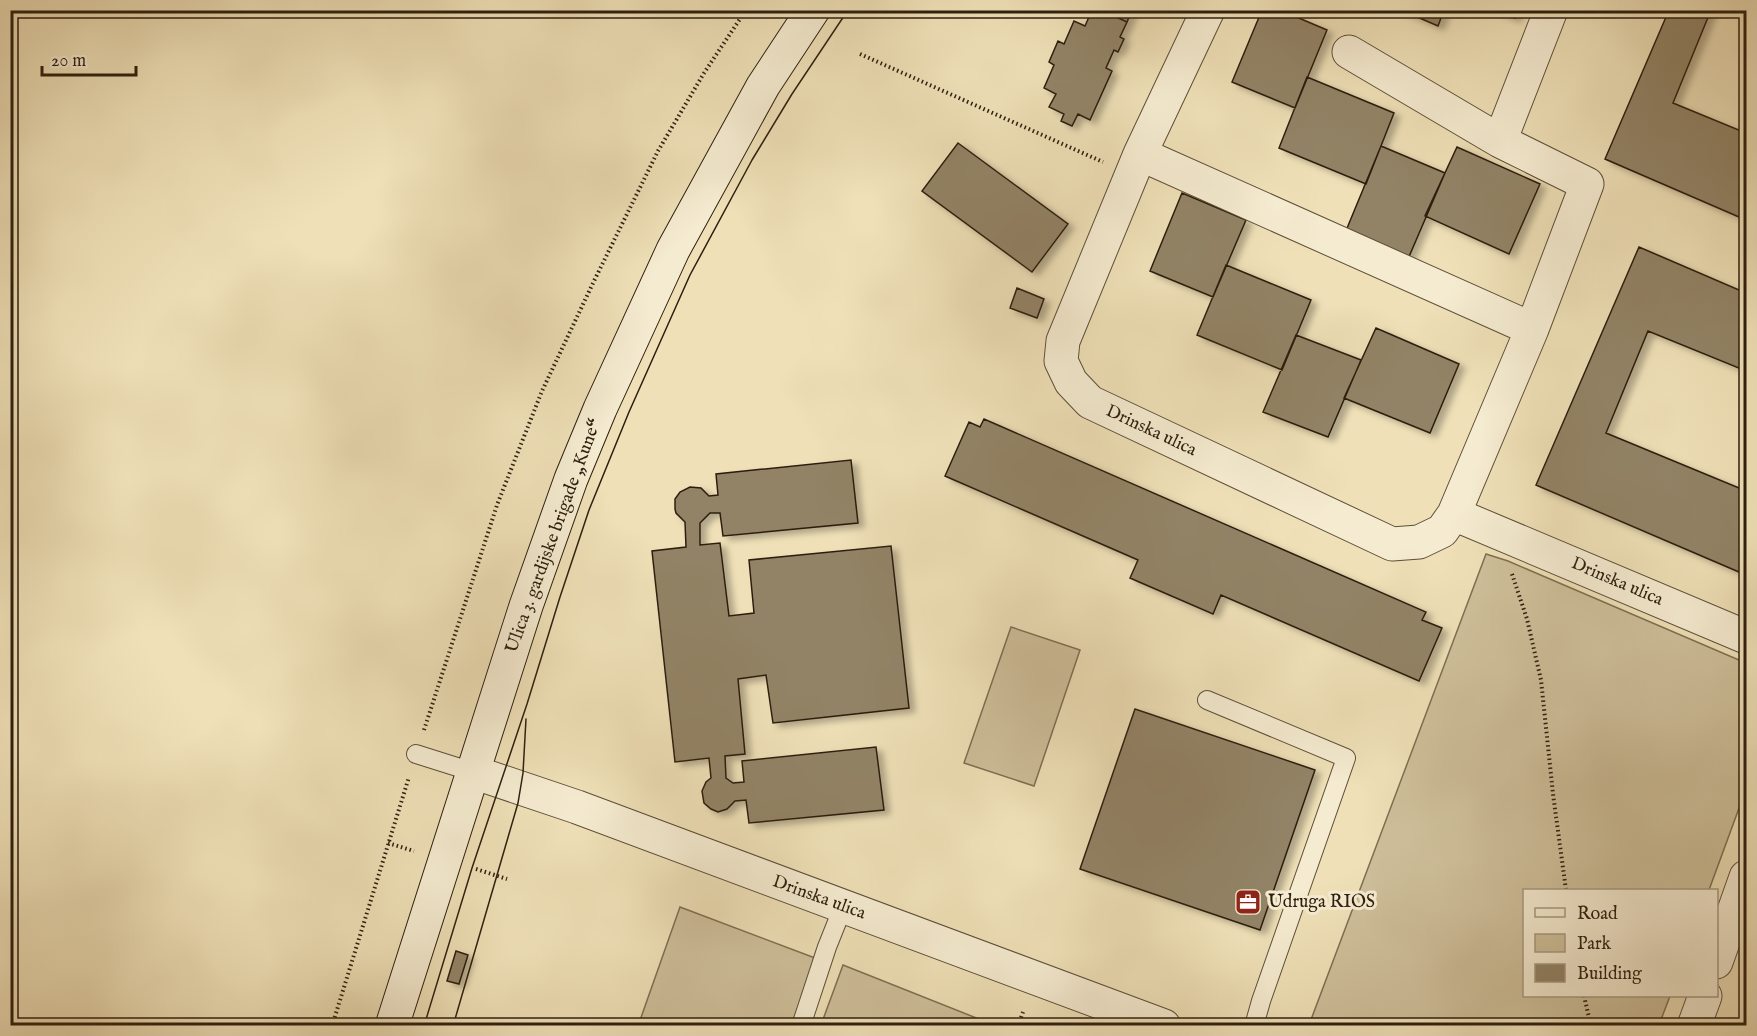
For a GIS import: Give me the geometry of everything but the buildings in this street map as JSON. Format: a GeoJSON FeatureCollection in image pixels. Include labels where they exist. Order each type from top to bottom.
{"type":"FeatureCollection","features":[{"type":"Feature","properties":{"kind":"street","name":"Ulica 3. gardijske brigade „Kune“"},"geometry":{"type":"LineString","coordinates":[[392,1026],[547,544],[600,409],[673,250],[764,86],[813,10]]}},
{"type":"Feature","properties":{"kind":"street","name":"Drinska ulica"},"geometry":{"type":"LineString","coordinates":[[1208,10],[1136,164],[1063,341],[1061,361],[1071,382],[1090,402],[1392,544],[1419,542],[1442,531],[1454,514],[1532,329],[1587,184],[1500,141],[1349,52]]}},
{"type":"Feature","properties":{"kind":"street"},"geometry":{"type":"LineString","coordinates":[[1500,141],[1551,10]]}},
{"type":"Feature","properties":{"kind":"street"},"geometry":{"type":"LineString","coordinates":[[1136,164],[1532,329]]}},
{"type":"Feature","properties":{"kind":"street","name":"Drinska ulica"},"geometry":{"type":"LineString","coordinates":[[1454,514],[1746,637]]}},
{"type":"Feature","properties":{"kind":"street","name":"Drinska ulica"},"geometry":{"type":"LineString","coordinates":[[472,772],[588,811],[1164,1026]]}},
{"type":"Feature","properties":{"kind":"street"},"geometry":{"type":"LineString","coordinates":[[1718,956],[1746,877]]}},
{"type":"Feature","properties":{"kind":"street"},"geometry":{"type":"LineString","coordinates":[[1694,1026],[1705,997]]}},
{"type":"Feature","properties":{"kind":"lane"},"geometry":{"type":"LineString","coordinates":[[1207,700],[1346,758],[1254,1026]]}},
{"type":"Feature","properties":{"kind":"lane"},"geometry":{"type":"LineString","coordinates":[[416,754],[472,772]]}},
{"type":"Feature","properties":{"kind":"lane"},"geometry":{"type":"LineString","coordinates":[[801,1026],[843,907]]}},
{"type":"Feature","properties":{"kind":"path"},"geometry":{"type":"LineString","coordinates":[[332,1026],[416,754],[497,505],[542,391],[658,152],[704,73],[746,10]]}},
{"type":"Feature","properties":{"kind":"path"},"geometry":{"type":"LineString","coordinates":[[860,54],[1136,164]]}},
{"type":"Feature","properties":{"kind":"path"},"geometry":{"type":"LineString","coordinates":[[1496,531],[1527,619],[1541,680],[1566,889]]}},
{"type":"Feature","properties":{"kind":"path"},"geometry":{"type":"LineString","coordinates":[[1584,997],[1591,1026]]}},
{"type":"Feature","properties":{"kind":"path"},"geometry":{"type":"LineString","coordinates":[[1018,1026],[1023,1012]]}},
{"type":"Feature","properties":{"kind":"green space"},"geometry":{"type":"Polygon","coordinates":[[[1486,554],[1508,561],[1746,663],[1746,789],[1709,889],[1523,889],[1523,997],[1670,997],[1659,1025],[1309,1025],[1486,554]]]}},
{"type":"Feature","properties":{"kind":"green space"},"geometry":{"type":"Polygon","coordinates":[[[1011,627],[1080,650],[1034,786],[964,763],[1011,627]]]}},
{"type":"Feature","properties":{"kind":"green space"},"geometry":{"type":"Polygon","coordinates":[[[680,907],[823,961],[798,1025],[638,1026],[680,907]]]}},
{"type":"Feature","properties":{"kind":"green space"},"geometry":{"type":"Polygon","coordinates":[[[843,965],[994,1025],[821,1025],[843,965]]]}},
{"type":"Feature","properties":{"kind":"tram line"},"geometry":{"type":"LineString","coordinates":[[424,1026],[472,868],[589,510],[629,412],[690,275],[752,160],[792,94],[848,10]]}},
{"type":"Feature","properties":{"kind":"tram line"},"geometry":{"type":"LineString","coordinates":[[453,1026],[518,803],[523,773],[526,719]]}},
{"type":"Feature","properties":{"kind":"place","name":"Udruga RIOS"},"geometry":{"type":"Point","coordinates":[1248,902]}}]}
